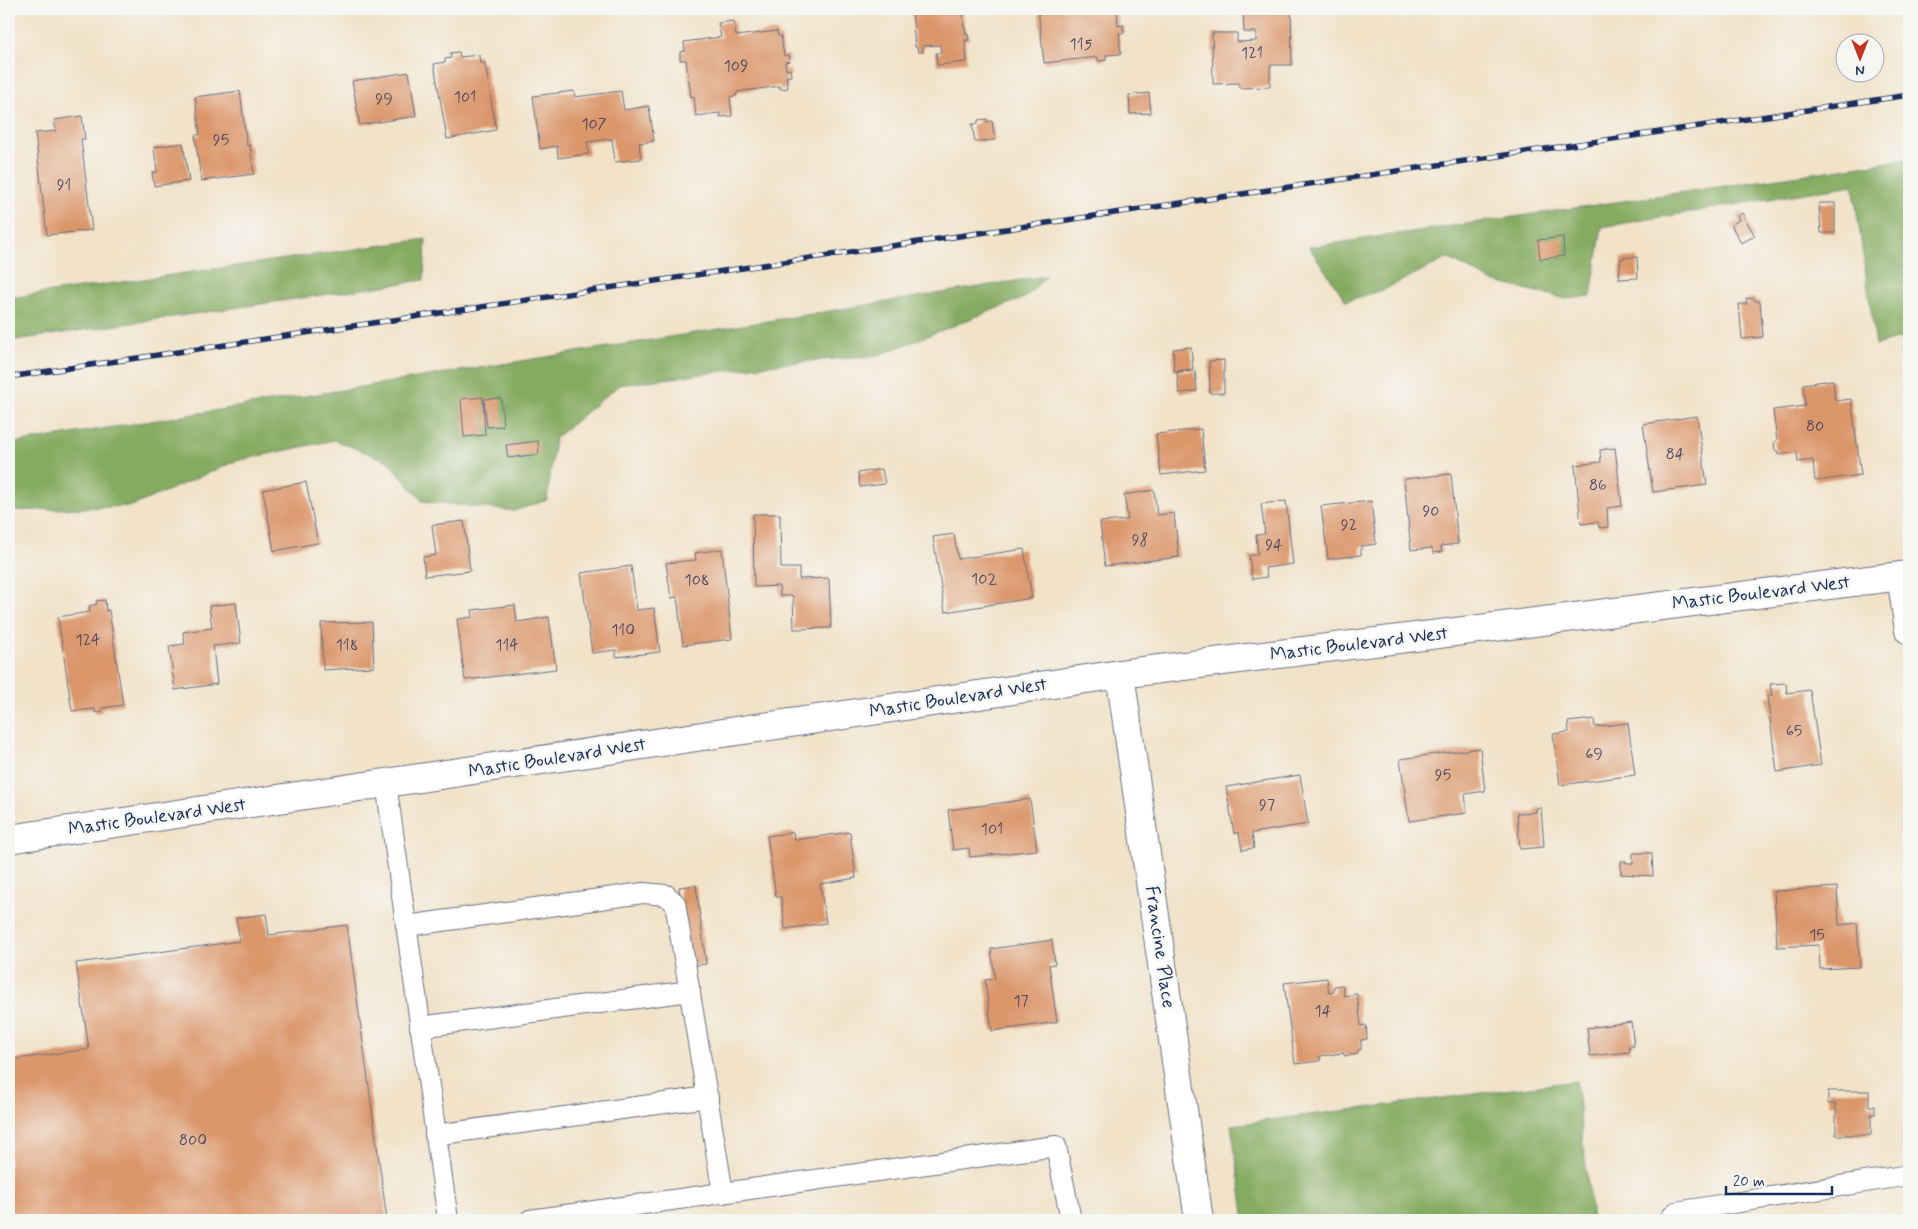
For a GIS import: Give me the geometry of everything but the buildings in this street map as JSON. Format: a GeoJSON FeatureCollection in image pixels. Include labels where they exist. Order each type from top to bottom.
{"type":"FeatureCollection","features":[{"type":"Feature","properties":{"kind":"street"},"geometry":{"type":"LineString","coordinates":[[1905,575],[1909,630]]}},
{"type":"Feature","properties":{"kind":"street","name":"Mastic Boulevard West"},"geometry":{"type":"LineString","coordinates":[[9,839],[1120,674],[1905,575]]}},
{"type":"Feature","properties":{"kind":"street","name":"Francine Place"},"geometry":{"type":"LineString","coordinates":[[1120,674],[1200,1220]]}},
{"type":"Feature","properties":{"kind":"lane"},"geometry":{"type":"LineString","coordinates":[[386,783],[448,1220]]}},
{"type":"Feature","properties":{"kind":"lane"},"geometry":{"type":"LineString","coordinates":[[406,926],[643,893],[666,895],[675,903],[723,1193]]}},
{"type":"Feature","properties":{"kind":"lane"},"geometry":{"type":"LineString","coordinates":[[420,1027],[690,991]]}},
{"type":"Feature","properties":{"kind":"lane"},"geometry":{"type":"LineString","coordinates":[[435,1134],[708,1097]]}},
{"type":"Feature","properties":{"kind":"lane"},"geometry":{"type":"LineString","coordinates":[[530,1220],[1056,1146],[1071,1220]]}},
{"type":"Feature","properties":{"kind":"lane"},"geometry":{"type":"LineString","coordinates":[[1669,1220],[1676,1212],[1909,1175]]}},
{"type":"Feature","properties":{"kind":"green space"},"geometry":{"type":"Polygon","coordinates":[[[1909,159],[1909,335],[1876,345],[1853,185],[1602,227],[1591,296],[1567,299],[1491,281],[1448,258],[1383,290],[1346,301],[1309,247],[1909,159]]]}},
{"type":"Feature","properties":{"kind":"green space"},"geometry":{"type":"Polygon","coordinates":[[[426,239],[424,280],[9,341],[9,298],[426,239]]]}},
{"type":"Feature","properties":{"kind":"green space"},"geometry":{"type":"Polygon","coordinates":[[[1046,276],[1026,297],[879,355],[776,364],[619,385],[555,438],[547,500],[514,511],[422,501],[388,461],[334,440],[236,461],[132,506],[9,511],[9,444],[1046,276]]]}},
{"type":"Feature","properties":{"kind":"green space"},"geometry":{"type":"Polygon","coordinates":[[[1576,1081],[1592,1220],[1245,1220],[1231,1125],[1576,1081]]]}},
{"type":"Feature","properties":{"kind":"railway"},"geometry":{"type":"LineString","coordinates":[[9,377],[1909,95]]}}]}
